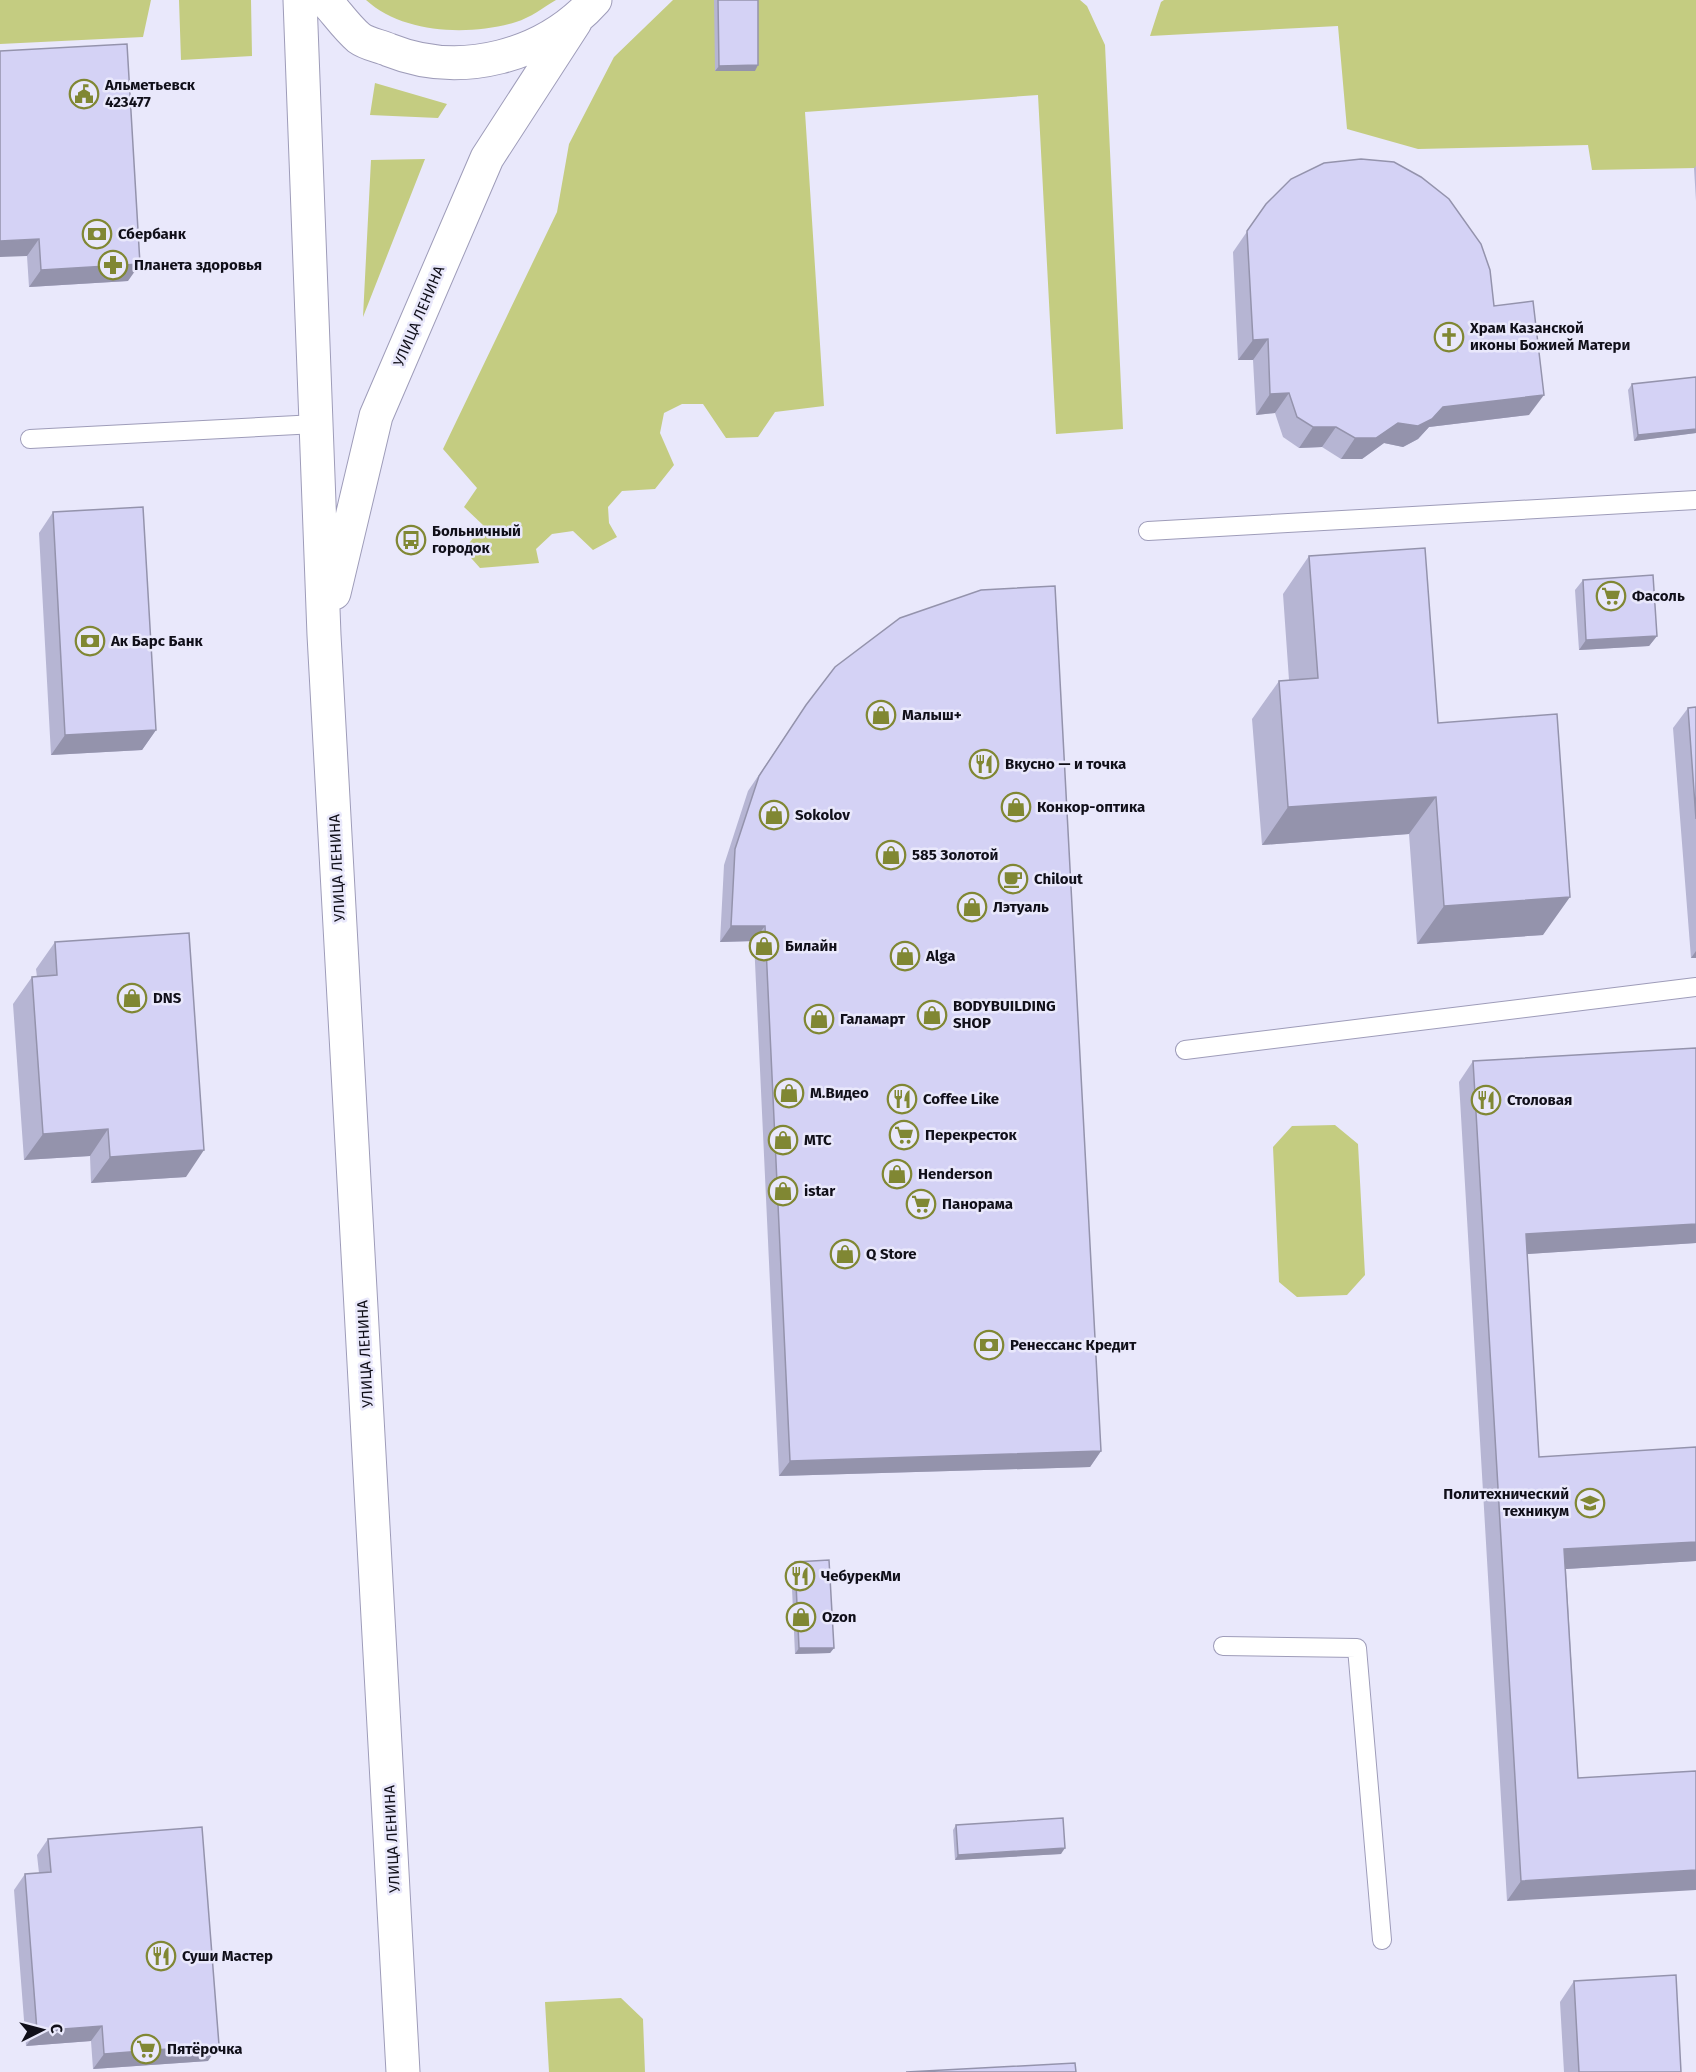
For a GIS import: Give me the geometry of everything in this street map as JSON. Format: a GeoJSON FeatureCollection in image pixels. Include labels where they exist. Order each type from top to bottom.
{"type":"FeatureCollection","features":[{"type":"Feature","properties":{"kind":"main road","name":"УЛИЦА ЛЕНИНА"},"geometry":{"type":"LineString","coordinates":[[300,0],[324,635],[393,1845],[403,2072]]}},
{"type":"Feature","properties":{"kind":"main road"},"geometry":{"type":"LineString","coordinates":[[326,0],[360,38],[406,57],[462,64],[528,50],[585,11]]}},
{"type":"Feature","properties":{"kind":"main road","name":"УЛИЦА ЛЕНИНА"},"geometry":{"type":"LineString","coordinates":[[324,635],[376,417],[487,158],[585,11]]}},
{"type":"Feature","properties":{"kind":"lane"},"geometry":{"type":"LineString","coordinates":[[30,439],[316,424]]}},
{"type":"Feature","properties":{"kind":"lane"},"geometry":{"type":"LineString","coordinates":[[1148,531],[1696,500]]}},
{"type":"Feature","properties":{"kind":"lane"},"geometry":{"type":"LineString","coordinates":[[1185,1050],[1696,987]]}},
{"type":"Feature","properties":{"kind":"lane"},"geometry":{"type":"LineString","coordinates":[[1223,1646],[1357,1648],[1382,1940]]}},
{"type":"Feature","properties":{"kind":"green space"},"geometry":{"type":"Polygon","coordinates":[[[0,0],[151,0],[143,37],[0,44],[0,0]]]}},
{"type":"Feature","properties":{"kind":"green space"},"geometry":{"type":"Polygon","coordinates":[[[179,0],[251,0],[252,56],[181,60],[179,0]]]}},
{"type":"Feature","properties":{"kind":"green space"},"geometry":{"type":"Polygon","coordinates":[[[366,0],[556,0],[516,22],[458,30],[418,26],[399,20],[366,0]]]}},
{"type":"Feature","properties":{"kind":"green space"},"geometry":{"type":"Polygon","coordinates":[[[673,0],[1080,0],[1087,6],[1105,45],[1123,429],[1056,434],[1038,95],[805,112],[824,406],[775,412],[758,437],[726,438],[703,404],[682,404],[664,413],[660,433],[674,465],[655,489],[622,491],[608,507],[609,523],[617,537],[593,550],[573,531],[552,534],[536,549],[539,563],[480,568],[464,550],[483,525],[464,507],[477,488],[443,449],[557,212],[569,144],[614,57],[673,0]]]}},
{"type":"Feature","properties":{"kind":"green space"},"geometry":{"type":"Polygon","coordinates":[[[1164,0],[1696,0],[1696,168],[1592,170],[1588,145],[1418,149],[1347,129],[1338,26],[1150,36],[1161,2],[1164,0]]]}},
{"type":"Feature","properties":{"kind":"green space"},"geometry":{"type":"Polygon","coordinates":[[[375,83],[447,104],[438,118],[370,115],[375,83]]]}},
{"type":"Feature","properties":{"kind":"green space"},"geometry":{"type":"Polygon","coordinates":[[[425,159],[363,317],[371,160],[425,159]]]}},
{"type":"Feature","properties":{"kind":"green space"},"geometry":{"type":"Polygon","coordinates":[[[1335,1125],[1358,1144],[1365,1275],[1347,1295],[1297,1297],[1279,1282],[1273,1147],[1292,1126],[1335,1125]]]}},
{"type":"Feature","properties":{"kind":"green space"},"geometry":{"type":"Polygon","coordinates":[[[621,1998],[643,2019],[645,2072],[549,2072],[545,2002],[621,1998]]]}},
{"type":"Feature","properties":{"kind":"building"},"geometry":{"type":"Polygon","coordinates":[[[718,0],[758,0],[758,65],[719,66],[718,0]]]}},
{"type":"Feature","properties":{"kind":"building"},"geometry":{"type":"Polygon","coordinates":[[[127,44],[140,264],[41,270],[39,239],[0,241],[0,51],[127,44]]]}},
{"type":"Feature","properties":{"kind":"building"},"geometry":{"type":"Polygon","coordinates":[[[1361,159],[1394,162],[1421,177],[1449,199],[1481,244],[1490,270],[1494,306],[1533,301],[1544,395],[1443,407],[1432,419],[1418,426],[1398,423],[1376,438],[1355,438],[1336,427],[1313,427],[1297,417],[1289,393],[1270,394],[1268,339],[1253,340],[1247,231],[1266,204],[1291,179],[1324,163],[1361,159]]]}},
{"type":"Feature","properties":{"kind":"building"},"geometry":{"type":"Polygon","coordinates":[[[1696,377],[1696,429],[1638,435],[1632,384],[1696,377]]]}},
{"type":"Feature","properties":{"kind":"building"},"geometry":{"type":"Polygon","coordinates":[[[143,507],[156,730],[65,735],[53,512],[143,507]]]}},
{"type":"Feature","properties":{"kind":"building"},"geometry":{"type":"Polygon","coordinates":[[[1425,548],[1438,723],[1557,714],[1570,897],[1444,906],[1436,797],[1288,807],[1279,681],[1318,678],[1309,556],[1425,548]]]}},
{"type":"Feature","properties":{"kind":"building"},"geometry":{"type":"Polygon","coordinates":[[[1653,575],[1657,636],[1586,640],[1583,580],[1653,575]]]}},
{"type":"Feature","properties":{"kind":"building","name":"Панорама"},"geometry":{"type":"Polygon","coordinates":[[[1055,586],[1101,1451],[790,1461],[765,926],[731,926],[735,849],[759,776],[806,705],[835,667],[900,618],[981,590],[1055,586]]]}},
{"type":"Feature","properties":{"kind":"building"},"geometry":{"type":"Polygon","coordinates":[[[1696,707],[1696,819],[1688,708],[1696,707]]]}},
{"type":"Feature","properties":{"kind":"building"},"geometry":{"type":"Polygon","coordinates":[[[189,933],[204,1150],[110,1157],[108,1129],[43,1134],[32,977],[57,975],[55,942],[189,933]]]}},
{"type":"Feature","properties":{"kind":"building","name":"Политехнический техникум"},"geometry":{"type":"Polygon","coordinates":[[[1696,1048],[1696,1224],[1526,1234],[1539,1457],[1696,1447],[1696,1542],[1564,1549],[1578,1778],[1696,1771],[1696,1870],[1521,1881],[1473,1061],[1696,1048]]]}},
{"type":"Feature","properties":{"kind":"building"},"geometry":{"type":"Polygon","coordinates":[[[829,1560],[834,1648],[799,1648],[795,1562],[829,1560]]]}},
{"type":"Feature","properties":{"kind":"building"},"geometry":{"type":"Polygon","coordinates":[[[1063,1818],[1065,1848],[958,1855],[956,1825],[1063,1818]]]}},
{"type":"Feature","properties":{"kind":"building"},"geometry":{"type":"Polygon","coordinates":[[[202,1827],[219,2045],[104,2054],[102,2026],[37,2031],[25,1874],[51,1872],[48,1839],[202,1827]]]}},
{"type":"Feature","properties":{"kind":"building"},"geometry":{"type":"Polygon","coordinates":[[[1676,1975],[1681,2072],[1579,2072],[1574,1981],[1676,1975]]]}},
{"type":"Feature","properties":{"kind":"building"},"geometry":{"type":"Polygon","coordinates":[[[1075,2063],[1076,2072],[906,2072],[1075,2063]]]}},
{"type":"Feature","properties":{"kind":"place","name":"Альметьевск 423477"},"geometry":{"type":"Point","coordinates":[84,94]}},
{"type":"Feature","properties":{"kind":"place","name":"Сбербанк"},"geometry":{"type":"Point","coordinates":[97,234]}},
{"type":"Feature","properties":{"kind":"place","name":"Планета здоровья"},"geometry":{"type":"Point","coordinates":[113,265]}},
{"type":"Feature","properties":{"kind":"place","name":"Храм Казанской иконы Божией Матери"},"geometry":{"type":"Point","coordinates":[1449,337]}},
{"type":"Feature","properties":{"kind":"place","name":"Больничный городок"},"geometry":{"type":"Point","coordinates":[411,540]}},
{"type":"Feature","properties":{"kind":"place","name":"Фасоль"},"geometry":{"type":"Point","coordinates":[1611,596]}},
{"type":"Feature","properties":{"kind":"place","name":"Ак Барс Банк"},"geometry":{"type":"Point","coordinates":[90,641]}},
{"type":"Feature","properties":{"kind":"place","name":"Малыш+"},"geometry":{"type":"Point","coordinates":[881,715]}},
{"type":"Feature","properties":{"kind":"place","name":"Вкусно — и точка"},"geometry":{"type":"Point","coordinates":[984,764]}},
{"type":"Feature","properties":{"kind":"place","name":"Конкор-оптика"},"geometry":{"type":"Point","coordinates":[1016,807]}},
{"type":"Feature","properties":{"kind":"place","name":"Sokolov"},"geometry":{"type":"Point","coordinates":[774,815]}},
{"type":"Feature","properties":{"kind":"place","name":"585 Золотой"},"geometry":{"type":"Point","coordinates":[891,855]}},
{"type":"Feature","properties":{"kind":"place","name":"Chilout"},"geometry":{"type":"Point","coordinates":[1013,879]}},
{"type":"Feature","properties":{"kind":"place","name":"Лэтуаль"},"geometry":{"type":"Point","coordinates":[972,907]}},
{"type":"Feature","properties":{"kind":"place","name":"Билайн"},"geometry":{"type":"Point","coordinates":[764,946]}},
{"type":"Feature","properties":{"kind":"place","name":"Alga"},"geometry":{"type":"Point","coordinates":[905,956]}},
{"type":"Feature","properties":{"kind":"place","name":"DNS"},"geometry":{"type":"Point","coordinates":[132,998]}},
{"type":"Feature","properties":{"kind":"place","name":"BODYBUILDING SHOP"},"geometry":{"type":"Point","coordinates":[932,1015]}},
{"type":"Feature","properties":{"kind":"place","name":"Галамарт"},"geometry":{"type":"Point","coordinates":[819,1019]}},
{"type":"Feature","properties":{"kind":"place","name":"М.Видео"},"geometry":{"type":"Point","coordinates":[789,1093]}},
{"type":"Feature","properties":{"kind":"place","name":"Coffee Like"},"geometry":{"type":"Point","coordinates":[902,1099]}},
{"type":"Feature","properties":{"kind":"place","name":"Столовая"},"geometry":{"type":"Point","coordinates":[1486,1100]}},
{"type":"Feature","properties":{"kind":"place","name":"Перекресток"},"geometry":{"type":"Point","coordinates":[904,1135]}},
{"type":"Feature","properties":{"kind":"place","name":"МТС"},"geometry":{"type":"Point","coordinates":[783,1140]}},
{"type":"Feature","properties":{"kind":"place","name":"Henderson"},"geometry":{"type":"Point","coordinates":[897,1174]}},
{"type":"Feature","properties":{"kind":"place","name":"istar"},"geometry":{"type":"Point","coordinates":[783,1191]}},
{"type":"Feature","properties":{"kind":"place","name":"Панорама"},"geometry":{"type":"Point","coordinates":[921,1204]}},
{"type":"Feature","properties":{"kind":"place","name":"Q Store"},"geometry":{"type":"Point","coordinates":[845,1254]}},
{"type":"Feature","properties":{"kind":"place","name":"Ренессанс Кредит"},"geometry":{"type":"Point","coordinates":[989,1345]}},
{"type":"Feature","properties":{"kind":"place","name":"Политехнический техникум"},"geometry":{"type":"Point","coordinates":[1590,1503]}},
{"type":"Feature","properties":{"kind":"place","name":"ЧебурекМи"},"geometry":{"type":"Point","coordinates":[800,1576]}},
{"type":"Feature","properties":{"kind":"place","name":"Ozon"},"geometry":{"type":"Point","coordinates":[801,1617]}},
{"type":"Feature","properties":{"kind":"place","name":"Суши Мастер"},"geometry":{"type":"Point","coordinates":[161,1956]}},
{"type":"Feature","properties":{"kind":"place","name":"Пятёрочка"},"geometry":{"type":"Point","coordinates":[146,2049]}}]}
